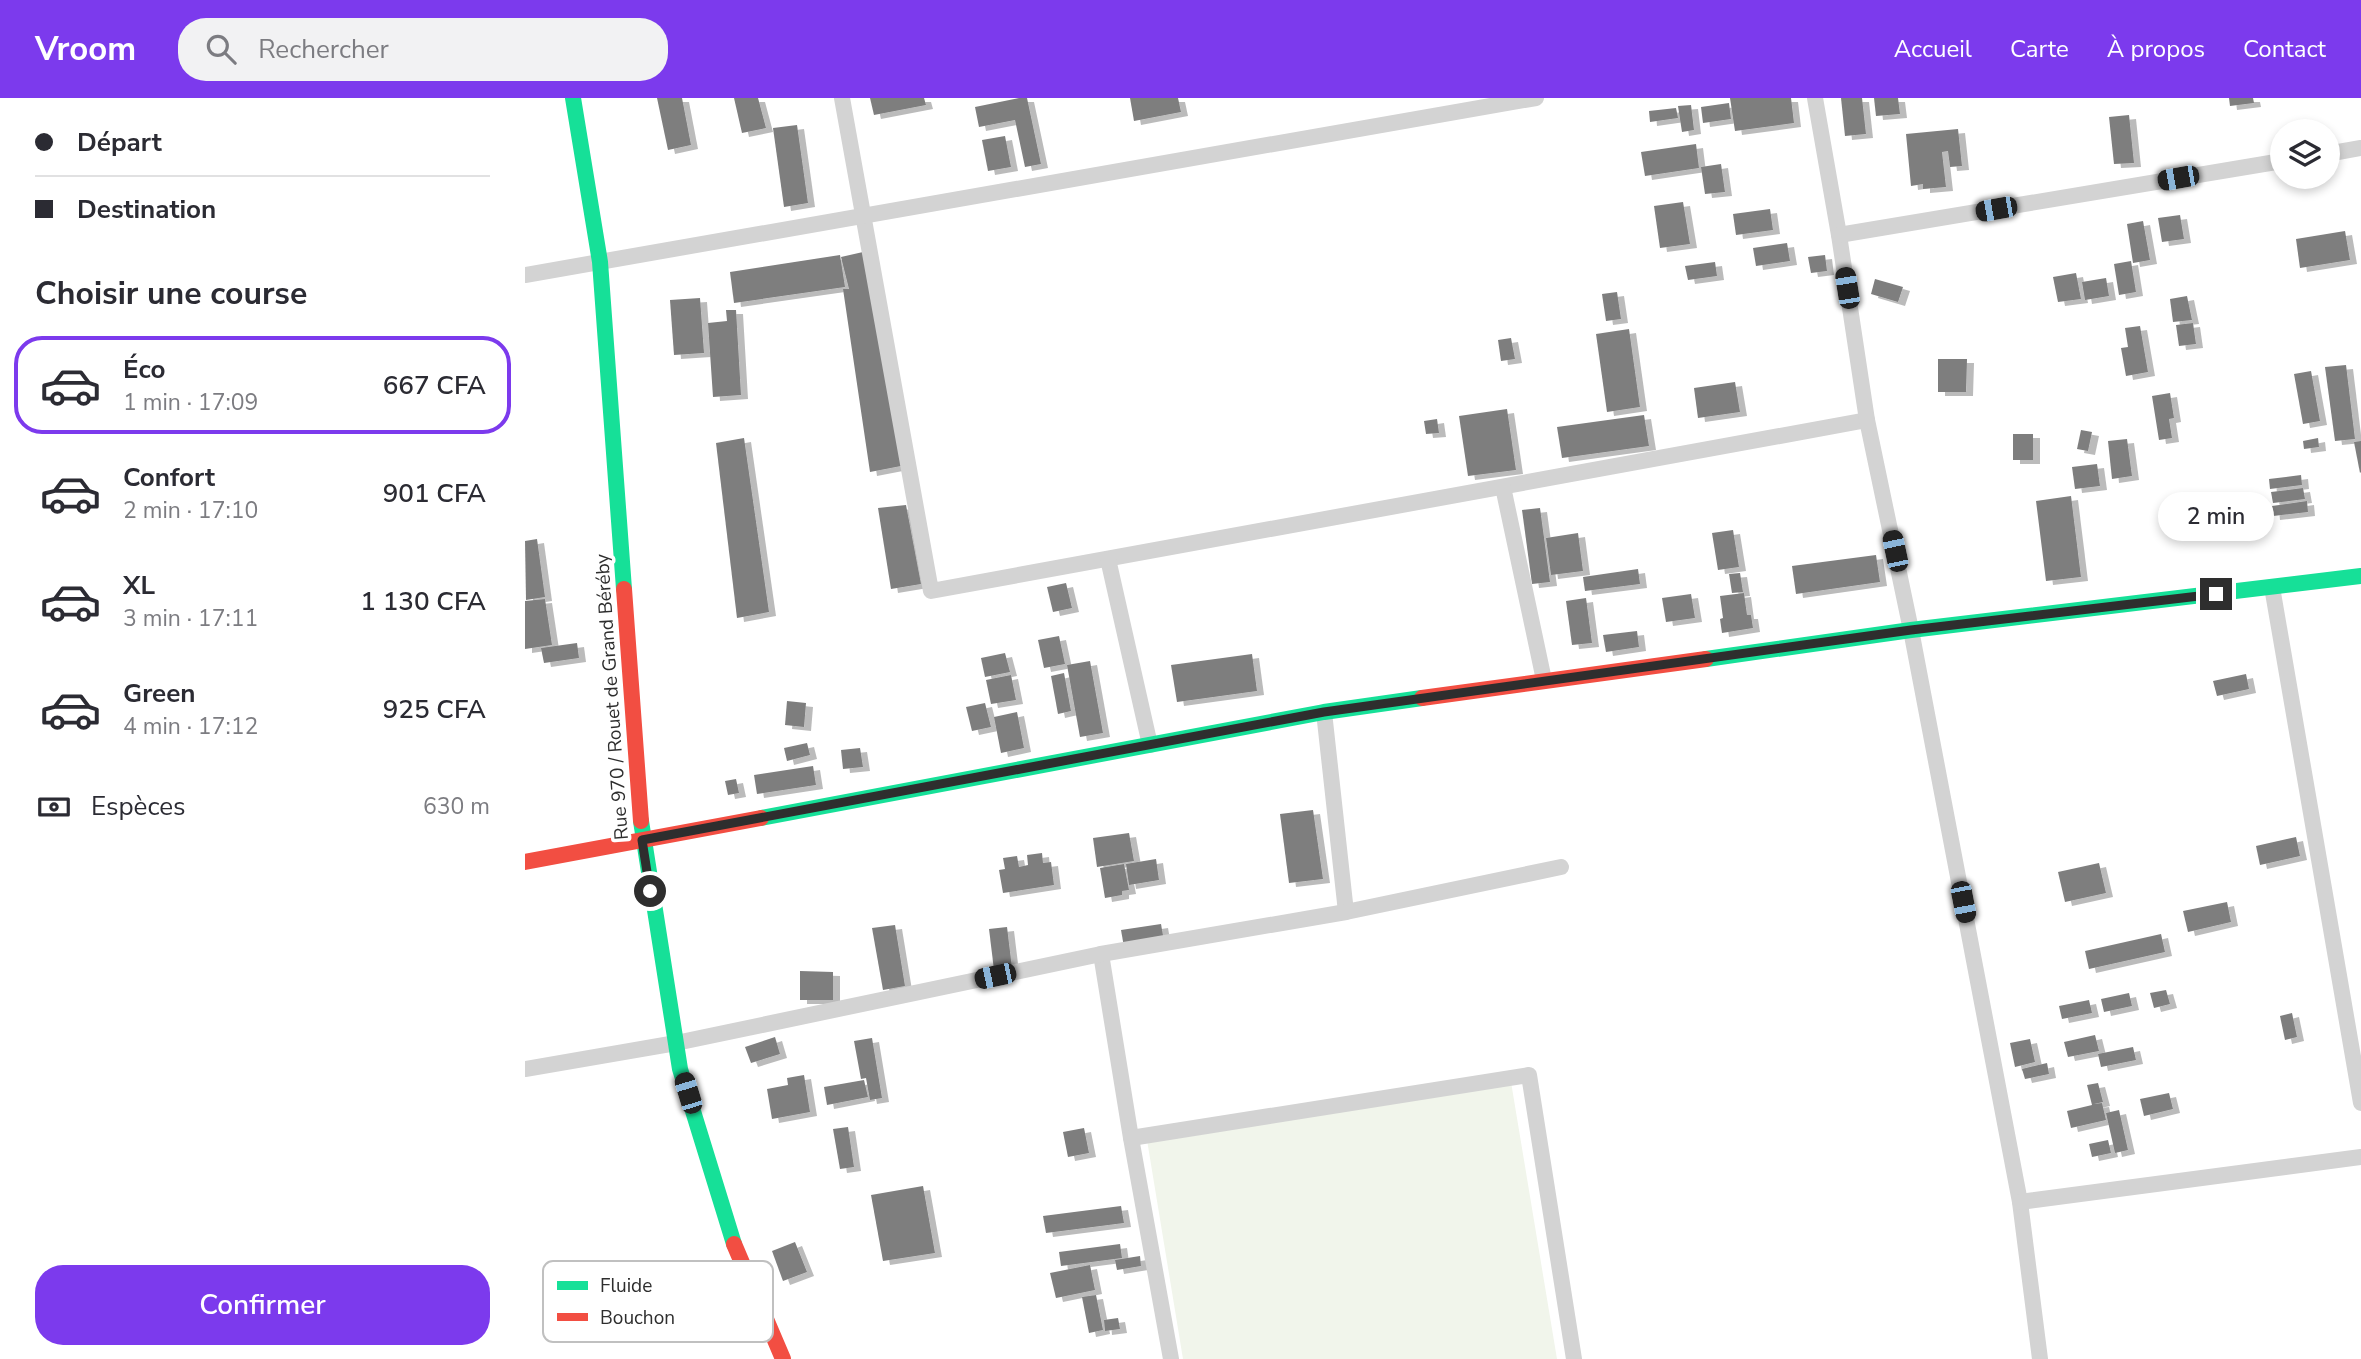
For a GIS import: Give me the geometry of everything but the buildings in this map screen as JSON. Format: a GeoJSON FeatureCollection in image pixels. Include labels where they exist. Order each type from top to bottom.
{"type":"FeatureCollection","features":[{"type":"Feature","properties":{"kind":"street","name":"Rue 970 / Rouet de Grand Béréby"},"geometry":{"type":"LineString","coordinates":[[573,98],[600,262],[642,840],[680,1069],[732,1240],[741,1261]]}},
{"type":"Feature","properties":{"kind":"street"},"geometry":{"type":"LineString","coordinates":[[842,98],[931,591],[1867,420]]}},
{"type":"Feature","properties":{"kind":"street"},"geometry":{"type":"LineString","coordinates":[[525,275],[1536,98]]}},
{"type":"Feature","properties":{"kind":"street"},"geometry":{"type":"LineString","coordinates":[[1815,98],[1867,420],[1911,630],[2020,1202],[2040,1359]]}},
{"type":"Feature","properties":{"kind":"street"},"geometry":{"type":"LineString","coordinates":[[2340,152],[2361,148]]}},
{"type":"Feature","properties":{"kind":"street"},"geometry":{"type":"LineString","coordinates":[[1839,235],[2270,163]]}},
{"type":"Feature","properties":{"kind":"street"},"geometry":{"type":"LineString","coordinates":[[1503,487],[1543,680]]}},
{"type":"Feature","properties":{"kind":"street"},"geometry":{"type":"LineString","coordinates":[[1108,559],[1150,745]]}},
{"type":"Feature","properties":{"kind":"street"},"geometry":{"type":"LineString","coordinates":[[525,862],[1324,712],[1911,630],[2361,576]]}},
{"type":"Feature","properties":{"kind":"street"},"geometry":{"type":"LineString","coordinates":[[2272,587],[2361,1103]]}},
{"type":"Feature","properties":{"kind":"street"},"geometry":{"type":"LineString","coordinates":[[1324,712],[1346,912]]}},
{"type":"Feature","properties":{"kind":"street"},"geometry":{"type":"LineString","coordinates":[[525,1069],[676,1043],[1101,954],[1346,912],[1561,867]]}},
{"type":"Feature","properties":{"kind":"street"},"geometry":{"type":"LineString","coordinates":[[1101,954],[1171,1359]]}},
{"type":"Feature","properties":{"kind":"street"},"geometry":{"type":"LineString","coordinates":[[1131,1138],[1529,1075],[1574,1359]]}},
{"type":"Feature","properties":{"kind":"street"},"geometry":{"type":"LineString","coordinates":[[2020,1202],[2361,1157]]}},
{"type":"Feature","properties":{"kind":"street","name":"Rue 970 / Rouet de Grand Béréby"},"geometry":{"type":"LineString","coordinates":[[773,1336],[783,1359]]}},
{"type":"Feature","properties":{"kind":"shaded area"},"geometry":{"type":"Polygon","coordinates":[[[1511,1082],[1557,1359],[1183,1359],[1147,1140],[1511,1082]]]}},
{"type":"Feature","properties":{"kind":"traffic: fast"},"geometry":{"type":"LineString","coordinates":[[573,98],[600,262],[624,589]]}},
{"type":"Feature","properties":{"kind":"traffic: fast"},"geometry":{"type":"LineString","coordinates":[[1706,659],[1911,630],[2361,576]]}},
{"type":"Feature","properties":{"kind":"traffic: fast"},"geometry":{"type":"LineString","coordinates":[[761,818],[1324,712],[1422,698]]}},
{"type":"Feature","properties":{"kind":"traffic: fast"},"geometry":{"type":"LineString","coordinates":[[641,821],[680,1069],[734,1244]]}},
{"type":"Feature","properties":{"kind":"traffic: jam"},"geometry":{"type":"LineString","coordinates":[[624,589],[641,821]]}},
{"type":"Feature","properties":{"kind":"traffic: jam"},"geometry":{"type":"LineString","coordinates":[[1422,698],[1706,659]]}},
{"type":"Feature","properties":{"kind":"traffic: jam"},"geometry":{"type":"LineString","coordinates":[[525,862],[761,818]]}},
{"type":"Feature","properties":{"kind":"traffic: jam"},"geometry":{"type":"LineString","coordinates":[[734,1244],[741,1261]]}},
{"type":"Feature","properties":{"kind":"traffic: jam"},"geometry":{"type":"LineString","coordinates":[[773,1336],[783,1359]]}},
{"type":"Feature","properties":{"kind":"route"},"geometry":{"type":"LineString","coordinates":[[650,891],[642,840],[1324,712],[1911,630],[2216,594]]}}]}
